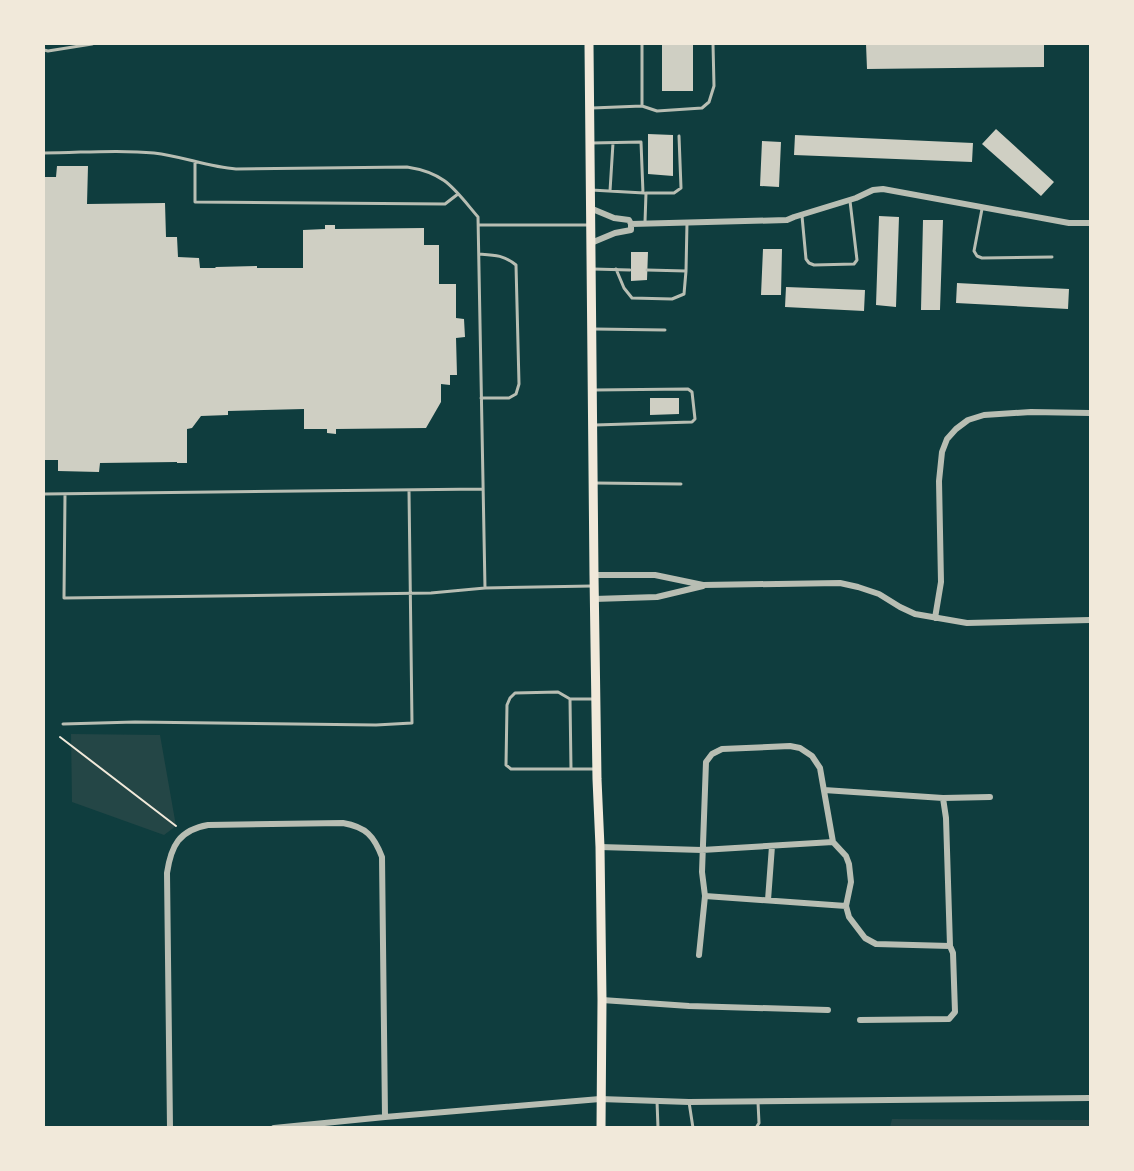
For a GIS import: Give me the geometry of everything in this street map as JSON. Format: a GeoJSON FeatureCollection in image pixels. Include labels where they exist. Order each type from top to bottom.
{"type":"FeatureCollection","features":[{"type":"Feature","properties":{"kind":"main road"},"geometry":{"type":"LineString","coordinates":[[590,44],[594,599],[602,1000],[601,1128]]}},
{"type":"Feature","properties":{"kind":"street"},"geometry":{"type":"LineString","coordinates":[[631,224],[787,220],[850,200],[873,190],[883,189],[1069,223],[1090,223]]}},
{"type":"Feature","properties":{"kind":"street"},"geometry":{"type":"LineString","coordinates":[[590,208],[614,218],[629,220],[631,224],[631,230],[615,233],[591,243]]}},
{"type":"Feature","properties":{"kind":"street"},"geometry":{"type":"LineString","coordinates":[[935,618],[941,582],[939,481],[942,452],[947,439],[968,420],[984,415],[1032,412],[1090,413]]}},
{"type":"Feature","properties":{"kind":"street"},"geometry":{"type":"LineString","coordinates":[[594,575],[655,575],[703,585],[840,584],[879,594],[915,614],[968,623],[1090,620]]}},
{"type":"Feature","properties":{"kind":"street"},"geometry":{"type":"LineString","coordinates":[[594,599],[657,597],[703,585]]}},
{"type":"Feature","properties":{"kind":"street"},"geometry":{"type":"LineString","coordinates":[[699,956],[705,896],[702,850],[706,762],[712,754],[722,749],[790,746],[800,748],[812,756],[820,768],[833,842],[846,856],[849,864],[851,882],[846,906],[849,917],[860,933],[876,944],[950,946]]}},
{"type":"Feature","properties":{"kind":"street"},"geometry":{"type":"LineString","coordinates":[[824,790],[943,798],[990,797]]}},
{"type":"Feature","properties":{"kind":"street"},"geometry":{"type":"LineString","coordinates":[[860,1020],[949,1019],[955,1012],[950,946],[946,818],[943,798]]}},
{"type":"Feature","properties":{"kind":"street"},"geometry":{"type":"LineString","coordinates":[[170,1128],[167,873],[174,846],[190,829],[208,825],[343,823],[362,829],[377,844],[382,857],[385,1117]]}},
{"type":"Feature","properties":{"kind":"street"},"geometry":{"type":"LineString","coordinates":[[600,847],[702,850],[833,842]]}},
{"type":"Feature","properties":{"kind":"street"},"geometry":{"type":"LineString","coordinates":[[768,900],[772,846]]}},
{"type":"Feature","properties":{"kind":"street"},"geometry":{"type":"LineString","coordinates":[[705,896],[846,906]]}},
{"type":"Feature","properties":{"kind":"street"},"geometry":{"type":"LineString","coordinates":[[602,1000],[689,1006],[828,1010]]}},
{"type":"Feature","properties":{"kind":"street"},"geometry":{"type":"LineString","coordinates":[[274,1128],[600,1099],[689,1102],[1090,1098]]}},
{"type":"Feature","properties":{"kind":"lane"},"geometry":{"type":"LineString","coordinates":[[44,50],[92,44]]}},
{"type":"Feature","properties":{"kind":"lane"},"geometry":{"type":"LineString","coordinates":[[642,44],[642,106]]}},
{"type":"Feature","properties":{"kind":"lane"},"geometry":{"type":"LineString","coordinates":[[590,108],[642,106],[657,111],[702,108],[709,102],[714,86],[713,44]]}},
{"type":"Feature","properties":{"kind":"lane"},"geometry":{"type":"LineString","coordinates":[[590,190],[674,193],[681,188],[680,136]]}},
{"type":"Feature","properties":{"kind":"lane"},"geometry":{"type":"LineString","coordinates":[[590,143],[641,142],[645,224]]}},
{"type":"Feature","properties":{"kind":"lane"},"geometry":{"type":"LineString","coordinates":[[610,191],[613,143]]}},
{"type":"Feature","properties":{"kind":"lane"},"geometry":{"type":"LineString","coordinates":[[44,153],[158,153],[236,169],[414,168],[437,175],[449,184],[478,217],[485,588]]}},
{"type":"Feature","properties":{"kind":"lane"},"geometry":{"type":"LineString","coordinates":[[195,162],[195,202],[445,204],[458,194]]}},
{"type":"Feature","properties":{"kind":"lane"},"geometry":{"type":"LineString","coordinates":[[802,214],[806,259],[809,263],[814,266],[854,264],[857,260],[850,200]]}},
{"type":"Feature","properties":{"kind":"lane"},"geometry":{"type":"LineString","coordinates":[[983,207],[974,251],[977,256],[982,258],[1052,257]]}},
{"type":"Feature","properties":{"kind":"lane"},"geometry":{"type":"LineString","coordinates":[[616,269],[624,288],[632,298],[672,299],[684,294],[687,223]]}},
{"type":"Feature","properties":{"kind":"lane"},"geometry":{"type":"LineString","coordinates":[[478,225],[591,225]]}},
{"type":"Feature","properties":{"kind":"lane"},"geometry":{"type":"LineString","coordinates":[[479,254],[497,255],[509,259],[516,265],[519,384],[516,394],[509,398],[481,398]]}},
{"type":"Feature","properties":{"kind":"lane"},"geometry":{"type":"LineString","coordinates":[[591,268],[630,270]]}},
{"type":"Feature","properties":{"kind":"lane"},"geometry":{"type":"LineString","coordinates":[[648,270],[686,271]]}},
{"type":"Feature","properties":{"kind":"lane"},"geometry":{"type":"LineString","coordinates":[[592,329],[665,330]]}},
{"type":"Feature","properties":{"kind":"lane"},"geometry":{"type":"LineString","coordinates":[[592,390],[688,389],[692,392],[694,419],[692,423],[593,425]]}},
{"type":"Feature","properties":{"kind":"lane"},"geometry":{"type":"LineString","coordinates":[[593,483],[681,484]]}},
{"type":"Feature","properties":{"kind":"lane"},"geometry":{"type":"LineString","coordinates":[[44,494],[483,489]]}},
{"type":"Feature","properties":{"kind":"lane"},"geometry":{"type":"LineString","coordinates":[[63,724],[412,723],[409,491]]}},
{"type":"Feature","properties":{"kind":"lane"},"geometry":{"type":"LineString","coordinates":[[65,494],[64,597],[410,594],[485,588],[594,586]]}},
{"type":"Feature","properties":{"kind":"lane"},"geometry":{"type":"LineString","coordinates":[[596,699],[570,699],[558,692],[515,693],[507,705],[506,765],[511,769],[597,769]]}},
{"type":"Feature","properties":{"kind":"lane"},"geometry":{"type":"LineString","coordinates":[[570,699],[571,769]]}},
{"type":"Feature","properties":{"kind":"lane"},"geometry":{"type":"LineString","coordinates":[[657,1101],[658,1128]]}},
{"type":"Feature","properties":{"kind":"lane"},"geometry":{"type":"LineString","coordinates":[[756,1128],[759,1123],[758,1101]]}},
{"type":"Feature","properties":{"kind":"lane"},"geometry":{"type":"LineString","coordinates":[[689,1102],[693,1128]]}},
{"type":"Feature","properties":{"kind":"path"},"geometry":{"type":"LineString","coordinates":[[60,737],[176,826]]}},
{"type":"Feature","properties":{"kind":"shaded area"},"geometry":{"type":"Polygon","coordinates":[[[71,734],[160,735],[176,826],[164,835],[72,802],[71,734]]]}},
{"type":"Feature","properties":{"kind":"shaded area"},"geometry":{"type":"Polygon","coordinates":[[[892,1119],[1090,1120],[1090,1127],[890,1127],[892,1119]]]}},
{"type":"Feature","properties":{"kind":"building"},"geometry":{"type":"Polygon","coordinates":[[[662,44],[693,44],[693,91],[662,91],[662,44]]]}},
{"type":"Feature","properties":{"kind":"building"},"geometry":{"type":"Polygon","coordinates":[[[866,44],[1044,44],[1044,67],[867,69],[866,44]]]}},
{"type":"Feature","properties":{"kind":"building"},"geometry":{"type":"Polygon","coordinates":[[[996,129],[1054,182],[1041,196],[982,144],[996,129]]]}},
{"type":"Feature","properties":{"kind":"building"},"geometry":{"type":"Polygon","coordinates":[[[648,134],[673,135],[673,176],[648,174],[648,134]]]}},
{"type":"Feature","properties":{"kind":"building"},"geometry":{"type":"Polygon","coordinates":[[[795,135],[973,143],[972,162],[794,155],[795,135]]]}},
{"type":"Feature","properties":{"kind":"building"},"geometry":{"type":"Polygon","coordinates":[[[762,141],[781,142],[779,187],[760,186],[762,141]]]}},
{"type":"Feature","properties":{"kind":"building"},"geometry":{"type":"Polygon","coordinates":[[[57,166],[88,166],[87,204],[165,203],[166,237],[177,237],[178,257],[199,258],[200,268],[257,266],[257,268],[303,268],[303,230],[325,229],[325,225],[335,225],[335,229],[424,228],[424,245],[439,245],[439,284],[456,284],[456,318],[464,319],[465,337],[456,338],[457,375],[450,375],[450,385],[441,384],[441,402],[426,428],[336,429],[336,434],[327,433],[327,429],[304,429],[304,409],[228,411],[228,415],[201,416],[192,428],[187,429],[187,463],[100,463],[99,472],[58,471],[58,460],[44,460],[44,177],[56,177],[57,166]]]}},
{"type":"Feature","properties":{"kind":"building"},"geometry":{"type":"Polygon","coordinates":[[[879,216],[899,217],[896,307],[876,305],[879,216]]]}},
{"type":"Feature","properties":{"kind":"building"},"geometry":{"type":"Polygon","coordinates":[[[923,220],[943,220],[940,310],[921,310],[923,220]]]}},
{"type":"Feature","properties":{"kind":"building"},"geometry":{"type":"Polygon","coordinates":[[[763,249],[782,249],[781,295],[761,295],[763,249]]]}},
{"type":"Feature","properties":{"kind":"building"},"geometry":{"type":"Polygon","coordinates":[[[631,252],[648,252],[647,280],[631,281],[631,252]]]}},
{"type":"Feature","properties":{"kind":"building"},"geometry":{"type":"Polygon","coordinates":[[[957,283],[1069,289],[1068,309],[956,303],[957,283]]]}},
{"type":"Feature","properties":{"kind":"building"},"geometry":{"type":"Polygon","coordinates":[[[786,287],[865,290],[864,311],[785,307],[786,287]]]}},
{"type":"Feature","properties":{"kind":"building"},"geometry":{"type":"Polygon","coordinates":[[[650,398],[679,398],[679,414],[650,415],[650,398]]]}}]}
